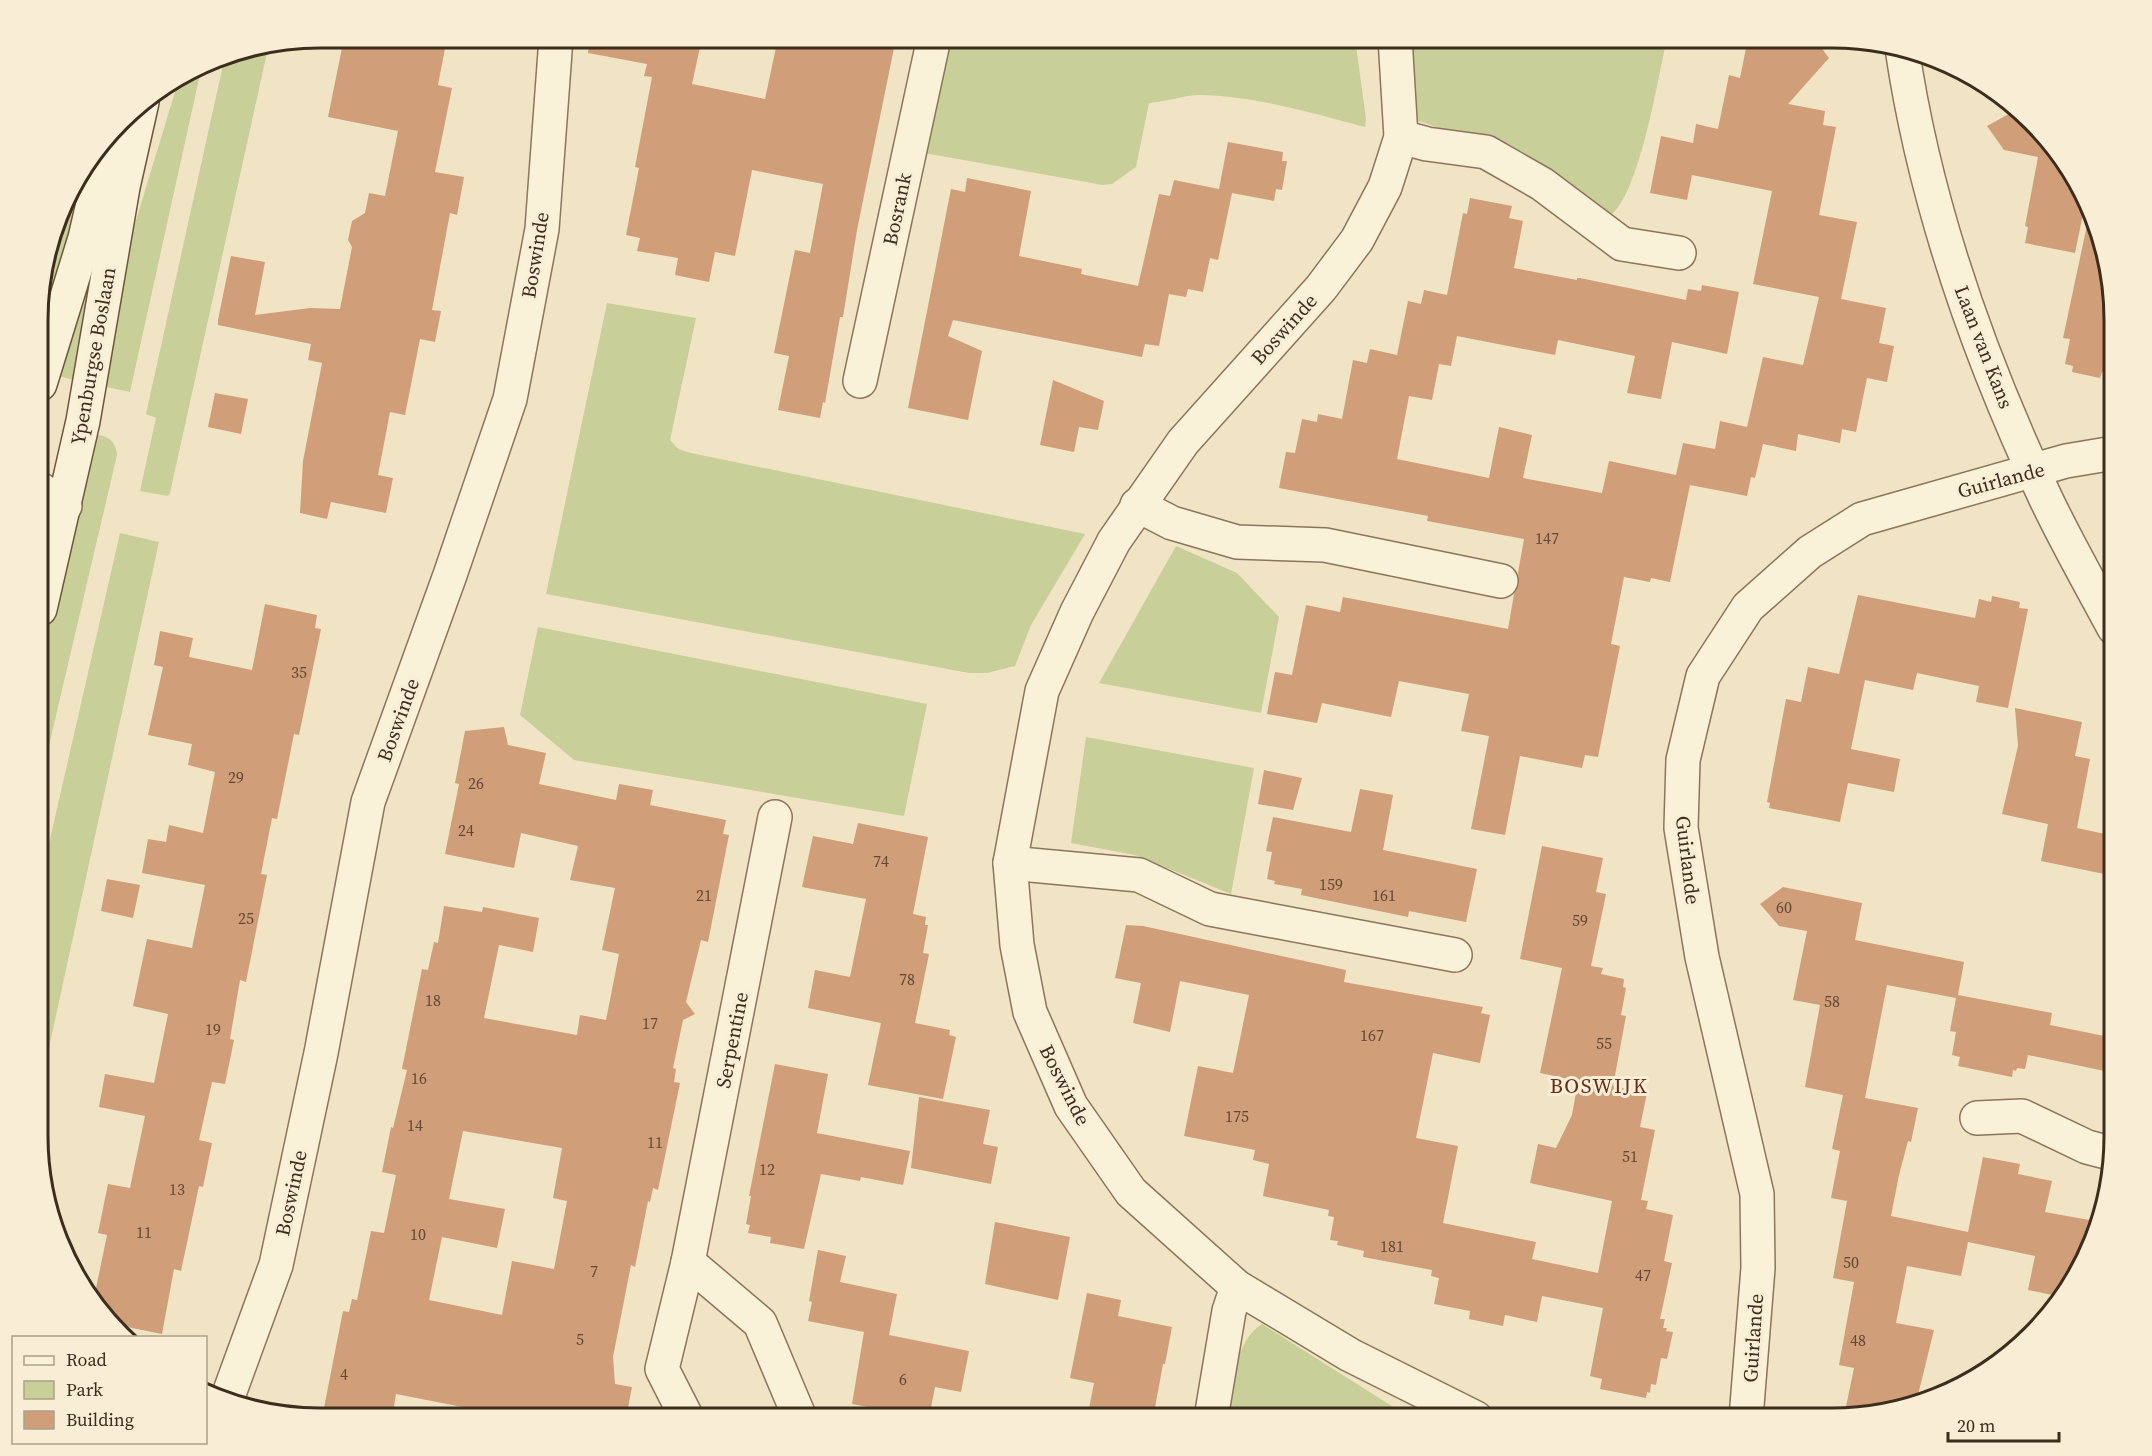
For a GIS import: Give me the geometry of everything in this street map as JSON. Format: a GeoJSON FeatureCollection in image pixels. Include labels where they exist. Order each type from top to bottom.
{"type":"FeatureCollection","features":[{"type":"Feature","properties":{"kind":"street","name":"Boswinde"},"geometry":{"type":"LineString","coordinates":[[229,1393],[276,1265],[321,1053],[368,802],[450,575],[510,399],[542,229],[555,48]]}},
{"type":"Feature","properties":{"kind":"street","name":"Bosrank"},"geometry":{"type":"LineString","coordinates":[[860,381],[932,48]]}},
{"type":"Feature","properties":{"kind":"street","name":"Boswinde"},"geometry":{"type":"LineString","coordinates":[[1396,48],[1401,137],[1385,187],[1357,240],[1321,288],[1183,442],[1114,541],[1077,612],[1042,691],[1010,863],[1017,945],[1030,1012],[1071,1106],[1131,1192],[1237,1287],[1350,1355],[1456,1408]]}},
{"type":"Feature","properties":{"kind":"street","name":"Laan van Kans"},"geometry":{"type":"LineString","coordinates":[[1903,57],[1908,88],[1942,233],[1992,371],[2033,472],[2104,609]]}},
{"type":"Feature","properties":{"kind":"street","name":"Ypenburgse Boslaan"},"geometry":{"type":"LineString","coordinates":[[48,501],[82,421],[123,187],[139,117]]}},
{"type":"Feature","properties":{"kind":"street"},"geometry":{"type":"LineString","coordinates":[[1401,137],[1427,144],[1486,152],[1542,183],[1622,244],[1679,253]]}},
{"type":"Feature","properties":{"kind":"street","name":"Ypenburgse Boslaan"},"geometry":{"type":"LineString","coordinates":[[48,358],[85,238],[104,154]]}},
{"type":"Feature","properties":{"kind":"street","name":"Guirlande"},"geometry":{"type":"LineString","coordinates":[[1747,1408],[1758,1268],[1757,1194],[1702,957],[1680,828],[1683,760],[1703,676],[1748,607],[1810,552],[1862,519],[2066,461],[2104,455]]}},
{"type":"Feature","properties":{"kind":"street"},"geometry":{"type":"LineString","coordinates":[[1137,505],[1172,523],[1237,542],[1325,544],[1501,581]]}},
{"type":"Feature","properties":{"kind":"street","name":"Serpentine"},"geometry":{"type":"LineString","coordinates":[[682,1408],[662,1369],[688,1262],[775,817]]}},
{"type":"Feature","properties":{"kind":"street"},"geometry":{"type":"LineString","coordinates":[[1010,863],[1139,875],[1210,909],[1455,955]]}},
{"type":"Feature","properties":{"kind":"street"},"geometry":{"type":"LineString","coordinates":[[1977,1118],[2022,1116],[2086,1147],[2103,1151]]}},
{"type":"Feature","properties":{"kind":"street"},"geometry":{"type":"LineString","coordinates":[[688,1262],[760,1323],[796,1408]]}},
{"type":"Feature","properties":{"kind":"street"},"geometry":{"type":"LineString","coordinates":[[1213,1408],[1229,1311],[1237,1287]]}},
{"type":"Feature","properties":{"kind":"green space"},"geometry":{"type":"Polygon","coordinates":[[[944,48],[1356,48],[1366,119],[1365,127],[1242,98],[1194,95],[1149,103],[1136,167],[1112,184],[1103,185],[924,153],[944,48]]]}},
{"type":"Feature","properties":{"kind":"green space"},"geometry":{"type":"Polygon","coordinates":[[[1409,48],[1665,48],[1641,155],[1633,178],[1615,211],[1597,225],[1480,141],[1418,121],[1409,48]]]}},
{"type":"Feature","properties":{"kind":"green space"},"geometry":{"type":"Polygon","coordinates":[[[267,53],[168,496],[140,491],[156,418],[146,414],[223,66],[267,53]]]}},
{"type":"Feature","properties":{"kind":"green space"},"geometry":{"type":"Polygon","coordinates":[[[200,76],[130,392],[97,385],[120,273],[176,89],[200,76]]]}},
{"type":"Feature","properties":{"kind":"green space"},"geometry":{"type":"Polygon","coordinates":[[[92,172],[48,327],[50,284],[57,250],[76,200],[92,172]]]}},
{"type":"Feature","properties":{"kind":"green space"},"geometry":{"type":"Polygon","coordinates":[[[99,224],[78,381],[53,375],[99,224]]]}},
{"type":"Feature","properties":{"kind":"green space"},"geometry":{"type":"Polygon","coordinates":[[[607,303],[696,318],[670,440],[678,449],[1085,534],[1031,625],[1015,666],[987,673],[969,673],[546,594],[607,303]]]}},
{"type":"Feature","properties":{"kind":"green space"},"geometry":{"type":"Polygon","coordinates":[[[95,436],[106,437],[112,441],[117,455],[48,750],[48,630],[95,436]]]}},
{"type":"Feature","properties":{"kind":"green space"},"geometry":{"type":"Polygon","coordinates":[[[120,533],[159,542],[48,1052],[48,848],[120,533]]]}},
{"type":"Feature","properties":{"kind":"green space"},"geometry":{"type":"Polygon","coordinates":[[[1176,546],[1237,573],[1279,617],[1261,713],[1099,683],[1176,546]]]}},
{"type":"Feature","properties":{"kind":"green space"},"geometry":{"type":"Polygon","coordinates":[[[538,627],[927,704],[904,816],[574,760],[520,715],[538,627]]]}},
{"type":"Feature","properties":{"kind":"green space"},"geometry":{"type":"Polygon","coordinates":[[[1086,737],[1254,768],[1231,894],[1135,855],[1071,843],[1086,737]]]}},
{"type":"Feature","properties":{"kind":"green space"},"geometry":{"type":"Polygon","coordinates":[[[1262,1324],[1395,1408],[1226,1408],[1240,1353],[1253,1331],[1262,1324]]]}},
{"type":"Feature","properties":{"kind":"building"},"geometry":{"type":"Polygon","coordinates":[[[342,48],[445,48],[438,85],[452,88],[435,172],[464,177],[457,215],[450,213],[432,310],[441,311],[435,342],[420,339],[405,415],[390,412],[378,475],[393,478],[386,513],[331,502],[327,519],[300,513],[303,461],[322,363],[308,360],[311,344],[218,325],[218,320],[231,256],[265,262],[255,315],[310,308],[340,309],[352,247],[348,240],[352,221],[365,213],[369,193],[385,196],[398,131],[328,117],[342,48]]]}},
{"type":"Feature","properties":{"kind":"building"},"geometry":{"type":"Polygon","coordinates":[[[589,48],[700,48],[692,84],[765,99],[776,48],[894,48],[857,230],[843,317],[840,317],[825,403],[823,402],[820,418],[778,410],[789,356],[774,353],[795,250],[810,253],[823,184],[752,170],[735,256],[715,252],[709,282],[675,275],[678,258],[637,251],[640,238],[626,235],[639,168],[635,167],[652,77],[644,76],[647,64],[588,53],[589,48]]]}},
{"type":"Feature","properties":{"kind":"building"},"geometry":{"type":"Polygon","coordinates":[[[1746,48],[1822,48],[1829,58],[1788,104],[1825,111],[1823,125],[1836,127],[1819,215],[1857,222],[1841,299],[1886,308],[1879,343],[1894,346],[1887,382],[1867,378],[1856,432],[1842,429],[1840,443],[1798,434],[1796,451],[1763,444],[1755,478],[1751,477],[1747,496],[1690,485],[1670,582],[1651,578],[1650,582],[1624,577],[1611,644],[1620,646],[1598,757],[1585,755],[1582,768],[1520,756],[1505,835],[1471,829],[1489,736],[1461,731],[1469,694],[1399,681],[1391,717],[1322,703],[1317,723],[1267,714],[1275,672],[1292,675],[1306,605],[1340,612],[1343,597],[1508,629],[1514,594],[1519,584],[1518,573],[1524,539],[1427,521],[1428,516],[1279,488],[1286,452],[1295,453],[1302,419],[1317,422],[1318,414],[1342,419],[1353,360],[1367,363],[1370,349],[1397,355],[1408,301],[1421,304],[1424,290],[1447,295],[1463,213],[1467,214],[1470,198],[1512,206],[1509,218],[1523,221],[1514,268],[1577,280],[1580,278],[1686,300],[1688,289],[1701,291],[1702,285],[1739,292],[1727,354],[1672,342],[1661,399],[1627,393],[1635,356],[1558,340],[1555,355],[1457,336],[1451,366],[1439,364],[1432,400],[1409,396],[1397,459],[1489,478],[1499,427],[1532,435],[1523,478],[1602,493],[1609,461],[1676,475],[1683,443],[1715,449],[1720,421],[1747,427],[1763,357],[1803,365],[1819,297],[1753,284],[1772,191],[1692,175],[1687,200],[1650,193],[1661,136],[1693,143],[1696,124],[1718,129],[1729,75],[1740,78],[1746,48]]]}},
{"type":"Feature","properties":{"kind":"building"},"geometry":{"type":"Polygon","coordinates":[[[2009,114],[2048,154],[2068,184],[2083,215],[2075,253],[2025,243],[2028,227],[2025,226],[2038,157],[2004,150],[1987,126],[2009,114]]]}},
{"type":"Feature","properties":{"kind":"building"},"geometry":{"type":"Polygon","coordinates":[[[1228,142],[1283,152],[1282,161],[1287,161],[1282,190],[1276,189],[1274,201],[1232,193],[1218,260],[1210,258],[1203,292],[1188,289],[1186,297],[1169,294],[1159,346],[1145,344],[1142,357],[953,320],[948,336],[982,351],[968,420],[908,408],[951,189],[965,192],[967,178],[1031,191],[1019,256],[1082,269],[1081,274],[1138,286],[1159,194],[1170,196],[1174,180],[1219,189],[1228,142]]]}},
{"type":"Feature","properties":{"kind":"building"},"geometry":{"type":"Polygon","coordinates":[[[2087,226],[2102,284],[2104,372],[2102,372],[2100,378],[2072,372],[2073,366],[2065,364],[2070,339],[2063,338],[2087,226]]]}},
{"type":"Feature","properties":{"kind":"building"},"geometry":{"type":"Polygon","coordinates":[[[1053,380],[1104,401],[1098,430],[1079,427],[1074,452],[1040,445],[1053,380]]]}},
{"type":"Feature","properties":{"kind":"building"},"geometry":{"type":"Polygon","coordinates":[[[215,393],[248,399],[241,434],[208,427],[215,393]]]}},
{"type":"Feature","properties":{"kind":"building"},"geometry":{"type":"Polygon","coordinates":[[[1858,595],[1975,618],[1979,599],[1991,602],[1992,596],[2020,602],[2019,608],[2028,609],[2008,708],[1976,702],[1979,686],[1917,673],[1913,690],[1865,680],[1851,749],[1900,759],[1894,792],[1848,783],[1840,822],[1769,808],[1770,803],[1767,802],[1786,699],[1801,702],[1808,667],[1839,674],[1858,595]]]}},
{"type":"Feature","properties":{"kind":"building"},"geometry":{"type":"Polygon","coordinates":[[[265,604],[317,615],[315,628],[321,629],[299,735],[294,734],[277,819],[272,818],[261,874],[267,875],[246,982],[240,980],[230,1039],[234,1040],[225,1084],[212,1082],[199,1140],[212,1143],[203,1187],[199,1186],[181,1271],[174,1269],[162,1334],[127,1327],[96,1290],[107,1235],[98,1233],[108,1184],[130,1188],[145,1116],[99,1107],[105,1074],[154,1083],[168,1014],[133,1006],[147,939],[192,948],[205,885],[142,873],[148,839],[166,842],[169,825],[203,833],[215,772],[188,765],[192,744],[148,735],[163,667],[154,665],[160,631],[193,638],[189,657],[252,670],[265,604]]]}},
{"type":"Feature","properties":{"kind":"building"},"geometry":{"type":"Polygon","coordinates":[[[2015,708],[2082,722],[2075,756],[2090,759],[2077,828],[2104,834],[2104,874],[2041,861],[2048,824],[2002,814],[2018,746],[2015,708]]]}},
{"type":"Feature","properties":{"kind":"building"},"geometry":{"type":"Polygon","coordinates":[[[504,727],[508,745],[546,753],[539,784],[616,800],[619,784],[653,790],[650,805],[726,820],[723,834],[729,835],[708,942],[701,940],[686,1002],[695,1014],[683,1020],[673,1068],[676,1069],[674,1082],[680,1083],[658,1190],[653,1188],[650,1202],[648,1201],[635,1267],[631,1265],[613,1357],[615,1384],[632,1387],[628,1408],[468,1408],[396,1394],[394,1408],[324,1408],[343,1311],[349,1312],[352,1299],[357,1300],[371,1231],[384,1233],[396,1175],[382,1172],[391,1127],[393,1128],[407,1070],[402,1069],[422,969],[428,970],[434,942],[438,943],[444,906],[482,912],[483,907],[539,918],[533,952],[499,945],[484,1018],[577,1035],[580,1015],[606,1020],[619,954],[602,950],[615,888],[570,880],[578,846],[521,833],[514,868],[445,854],[459,784],[455,783],[465,731],[504,727]],[[463,1131],[449,1199],[505,1209],[497,1248],[442,1237],[429,1300],[502,1315],[512,1261],[554,1269],[567,1201],[553,1198],[562,1148],[463,1131]]]}},
{"type":"Feature","properties":{"kind":"building"},"geometry":{"type":"Polygon","coordinates":[[[1264,770],[1302,778],[1293,810],[1258,804],[1264,770]]]}},
{"type":"Feature","properties":{"kind":"building"},"geometry":{"type":"Polygon","coordinates":[[[1360,789],[1393,795],[1383,850],[1477,869],[1466,922],[1409,911],[1408,917],[1301,895],[1302,889],[1274,884],[1275,881],[1267,879],[1272,852],[1266,851],[1273,817],[1351,832],[1360,789]]]}},
{"type":"Feature","properties":{"kind":"building"},"geometry":{"type":"Polygon","coordinates":[[[858,823],[928,837],[913,914],[926,917],[925,925],[928,925],[923,953],[929,954],[915,1023],[950,1030],[949,1035],[956,1037],[943,1099],[868,1085],[881,1023],[808,1008],[815,970],[850,977],[866,899],[802,887],[813,836],[853,844],[858,823]]]}},
{"type":"Feature","properties":{"kind":"building"},"geometry":{"type":"Polygon","coordinates":[[[1542,846],[1603,858],[1596,892],[1606,894],[1591,966],[1603,968],[1601,974],[1624,979],[1623,987],[1626,988],[1621,1015],[1626,1016],[1613,1086],[1647,1093],[1640,1127],[1655,1130],[1641,1200],[1648,1201],[1646,1209],[1673,1215],[1664,1261],[1672,1263],[1660,1319],[1665,1319],[1663,1328],[1667,1328],[1666,1331],[1673,1332],[1667,1359],[1661,1358],[1656,1385],[1651,1384],[1650,1393],[1647,1392],[1646,1398],[1600,1389],[1602,1379],[1590,1376],[1603,1308],[1542,1296],[1537,1322],[1505,1315],[1503,1326],[1469,1319],[1470,1311],[1434,1304],[1439,1278],[1431,1276],[1432,1270],[1363,1257],[1364,1251],[1337,1245],[1338,1241],[1330,1240],[1334,1217],[1328,1216],[1329,1210],[1263,1196],[1269,1164],[1253,1160],[1255,1150],[1184,1136],[1198,1066],[1233,1073],[1249,995],[1180,981],[1170,1032],[1133,1023],[1141,983],[1115,978],[1126,925],[1143,926],[1346,970],[1344,982],[1483,1007],[1481,1013],[1490,1015],[1480,1063],[1433,1053],[1416,1138],[1458,1146],[1443,1223],[1536,1242],[1532,1259],[1598,1273],[1612,1201],[1530,1183],[1538,1144],[1556,1148],[1572,1115],[1578,1081],[1540,1073],[1562,968],[1520,959],[1542,846]]]}},
{"type":"Feature","properties":{"kind":"building"},"geometry":{"type":"Polygon","coordinates":[[[107,879],[140,885],[133,918],[101,911],[107,879]]]}},
{"type":"Feature","properties":{"kind":"building"},"geometry":{"type":"Polygon","coordinates":[[[1783,887],[1862,903],[1855,940],[1964,962],[1958,995],[2052,1013],[2050,1025],[2104,1036],[2104,1071],[2028,1055],[2025,1069],[2013,1070],[2012,1077],[1958,1066],[1960,1057],[1952,1055],[1956,1032],[1950,1031],[1956,998],[1887,985],[1865,1098],[1918,1108],[1911,1142],[1908,1141],[1899,1175],[1891,1216],[1968,1232],[1983,1157],[2020,1164],[2018,1174],[2052,1181],[2045,1212],[2091,1220],[2068,1272],[2053,1295],[2028,1290],[2035,1256],[1968,1242],[1961,1276],[1907,1266],[1896,1323],[1934,1330],[1918,1394],[1885,1403],[1846,1407],[1854,1368],[1839,1365],[1854,1282],[1833,1278],[1847,1201],[1831,1198],[1840,1151],[1832,1149],[1843,1095],[1805,1087],[1820,1005],[1793,1000],[1807,931],[1779,926],[1760,904],[1783,887]]]}},
{"type":"Feature","properties":{"kind":"building"},"geometry":{"type":"Polygon","coordinates":[[[775,1064],[828,1074],[817,1133],[910,1151],[903,1185],[861,1177],[860,1181],[821,1174],[804,1249],[770,1243],[771,1237],[748,1233],[750,1225],[746,1224],[751,1196],[749,1196],[775,1064]]]}},
{"type":"Feature","properties":{"kind":"building"},"geometry":{"type":"Polygon","coordinates":[[[919,1097],[990,1110],[983,1144],[998,1147],[991,1184],[911,1168],[919,1097]]]}},
{"type":"Feature","properties":{"kind":"building"},"geometry":{"type":"Polygon","coordinates":[[[995,1222],[1070,1237],[1058,1300],[985,1284],[995,1222]]]}},
{"type":"Feature","properties":{"kind":"building"},"geometry":{"type":"Polygon","coordinates":[[[818,1250],[846,1256],[840,1282],[897,1294],[889,1335],[969,1351],[961,1392],[935,1387],[931,1408],[874,1408],[852,1404],[864,1332],[808,1321],[812,1302],[809,1301],[818,1250]]]}},
{"type":"Feature","properties":{"kind":"building"},"geometry":{"type":"Polygon","coordinates":[[[1087,1293],[1121,1300],[1118,1316],[1172,1327],[1155,1408],[1089,1408],[1094,1383],[1070,1378],[1087,1293]]]}},
{"type":"Feature","properties":{"kind":"district","name":"BOSWIJK"},"geometry":{"type":"Point","coordinates":[1599,1086]}}]}
